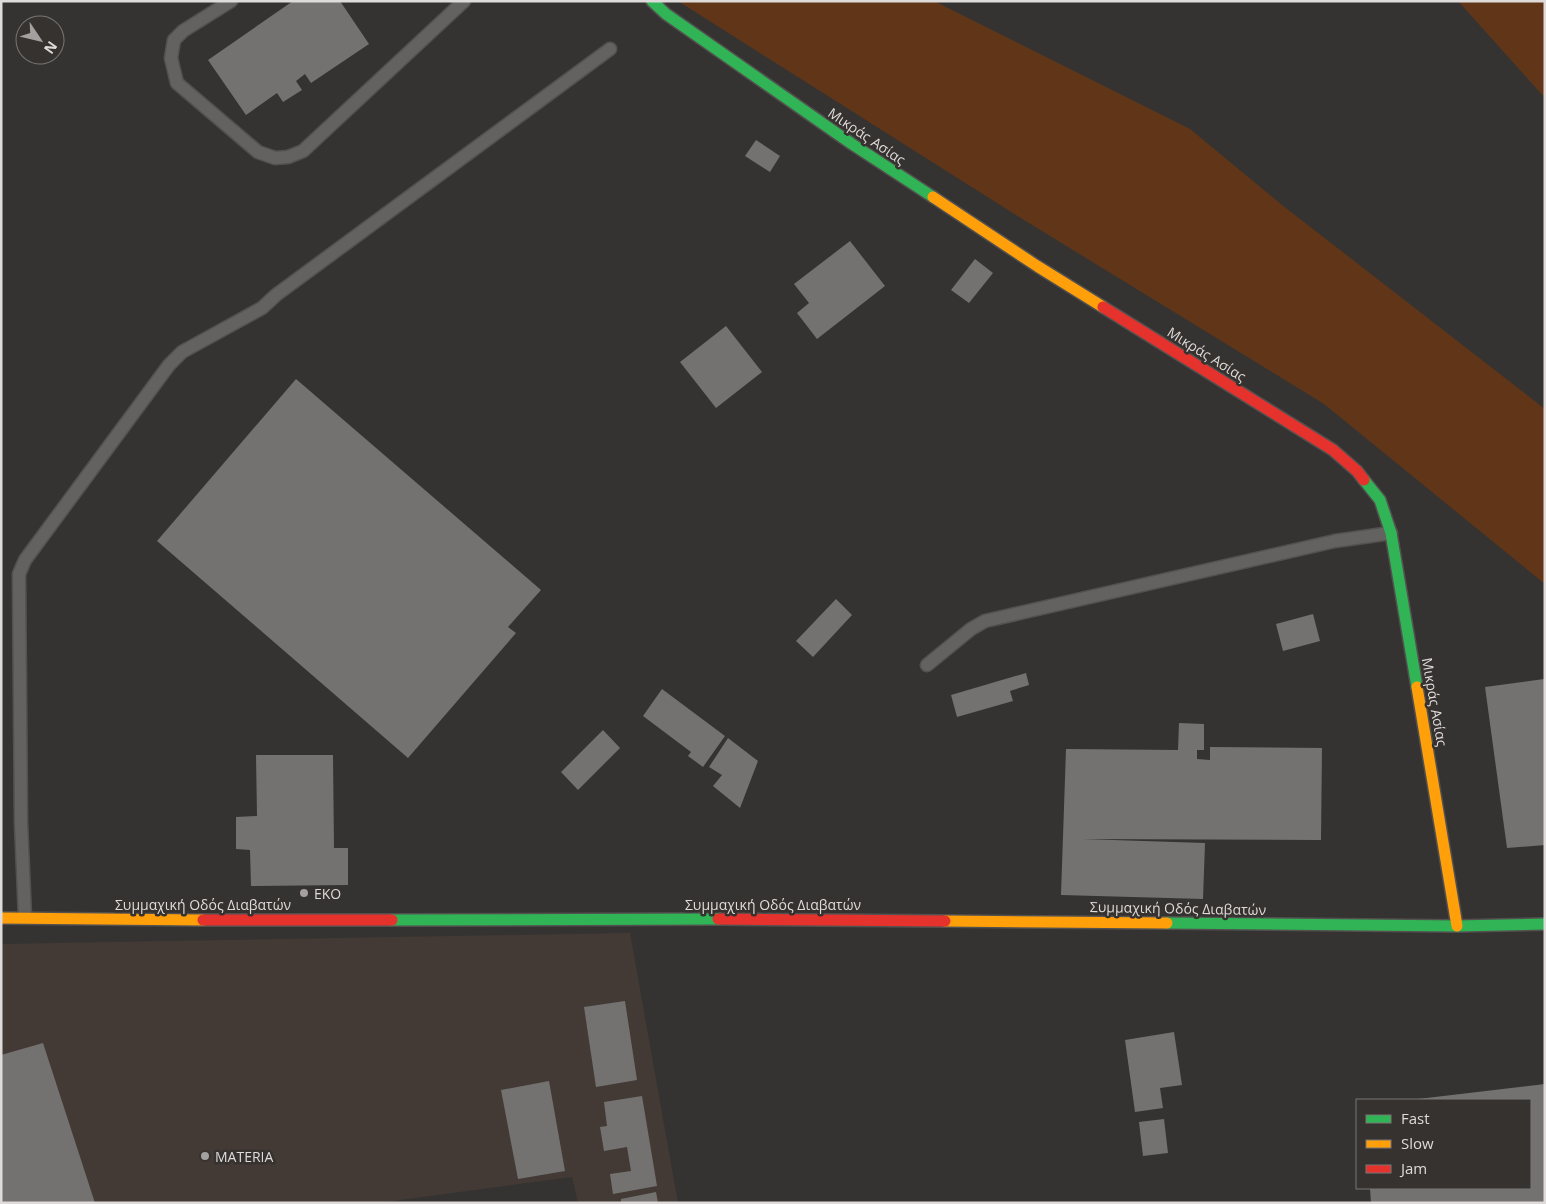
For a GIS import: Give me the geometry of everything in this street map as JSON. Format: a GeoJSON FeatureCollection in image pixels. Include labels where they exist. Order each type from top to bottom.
{"type":"FeatureCollection","features":[{"type":"Feature","properties":{"kind":"street","name":"Μικράς Ασίας"},"geometry":{"type":"LineString","coordinates":[[652,1],[666,14],[852,144],[1021,255],[1333,450],[1357,471],[1380,500],[1391,533],[1457,926]]}},
{"type":"Feature","properties":{"kind":"street","name":"Συμμαχική Οδός Διαβατών"},"geometry":{"type":"LineString","coordinates":[[1,918],[217,920],[761,919],[1457,926],[1545,924]]}},
{"type":"Feature","properties":{"kind":"lane"},"geometry":{"type":"LineString","coordinates":[[231,1],[183,31],[174,40],[171,58],[177,83],[258,152],[275,158],[288,157],[303,151],[464,1]]}},
{"type":"Feature","properties":{"kind":"lane"},"geometry":{"type":"LineString","coordinates":[[24,917],[21,823],[19,574],[25,560],[169,365],[182,352],[262,308],[276,295],[610,49]]}},
{"type":"Feature","properties":{"kind":"lane"},"geometry":{"type":"LineString","coordinates":[[927,664],[971,629],[985,621],[1335,541],[1391,533]]}},
{"type":"Feature","properties":{"kind":"shaded area"},"geometry":{"type":"Polygon","coordinates":[[[678,1],[934,1],[1190,129],[1282,205],[1545,409],[1545,584],[1324,404],[1016,215],[678,1]]]}},
{"type":"Feature","properties":{"kind":"shaded area"},"geometry":{"type":"Polygon","coordinates":[[[1458,1],[1545,1],[1545,98],[1458,1]]]}},
{"type":"Feature","properties":{"kind":"shaded area"},"geometry":{"type":"Polygon","coordinates":[[[630,933],[678,1203],[578,1203],[572,1177],[378,1203],[1,1203],[1,944],[630,933]]]}},
{"type":"Feature","properties":{"kind":"building"},"geometry":{"type":"Polygon","coordinates":[[[293,1],[340,1],[369,44],[311,83],[305,74],[296,81],[302,90],[283,102],[277,93],[246,115],[208,60],[293,1]]]}},
{"type":"Feature","properties":{"kind":"building"},"geometry":{"type":"Polygon","coordinates":[[[756,140],[780,156],[770,172],[745,156],[756,140]]]}},
{"type":"Feature","properties":{"kind":"building"},"geometry":{"type":"Polygon","coordinates":[[[850,241],[885,286],[817,339],[797,313],[809,303],[794,284],[850,241]]]}},
{"type":"Feature","properties":{"kind":"building"},"geometry":{"type":"Polygon","coordinates":[[[975,259],[993,273],[969,303],[951,290],[975,259]]]}},
{"type":"Feature","properties":{"kind":"building"},"geometry":{"type":"Polygon","coordinates":[[[726,326],[762,372],[716,408],[680,362],[726,326]]]}},
{"type":"Feature","properties":{"kind":"building"},"geometry":{"type":"Polygon","coordinates":[[[296,379],[541,590],[508,627],[516,633],[408,758],[157,541],[296,379]]]}},
{"type":"Feature","properties":{"kind":"building"},"geometry":{"type":"Polygon","coordinates":[[[836,599],[852,615],[813,657],[796,641],[836,599]]]}},
{"type":"Feature","properties":{"kind":"building"},"geometry":{"type":"Polygon","coordinates":[[[1313,614],[1320,641],[1283,651],[1276,624],[1313,614]]]}},
{"type":"Feature","properties":{"kind":"building"},"geometry":{"type":"Polygon","coordinates":[[[1026,673],[1029,685],[1010,691],[1013,701],[957,717],[951,695],[1026,673]]]}},
{"type":"Feature","properties":{"kind":"building"},"geometry":{"type":"Polygon","coordinates":[[[1544,679],[1545,845],[1507,848],[1485,687],[1544,679]]]}},
{"type":"Feature","properties":{"kind":"building"},"geometry":{"type":"Polygon","coordinates":[[[662,689],[725,736],[703,767],[688,756],[691,752],[643,716],[662,689]]]}},
{"type":"Feature","properties":{"kind":"building"},"geometry":{"type":"Polygon","coordinates":[[[1179,723],[1204,724],[1204,750],[1197,750],[1197,759],[1210,760],[1210,747],[1322,748],[1321,840],[1082,839],[1205,843],[1203,899],[1061,895],[1066,749],[1178,750],[1179,723]]]}},
{"type":"Feature","properties":{"kind":"building"},"geometry":{"type":"Polygon","coordinates":[[[603,730],[620,748],[578,790],[561,772],[603,730]]]}},
{"type":"Feature","properties":{"kind":"building"},"geometry":{"type":"Polygon","coordinates":[[[728,738],[758,761],[740,808],[713,786],[722,775],[709,767],[728,738]]]}},
{"type":"Feature","properties":{"kind":"building"},"geometry":{"type":"Polygon","coordinates":[[[256,755],[333,755],[334,848],[348,848],[348,885],[251,886],[250,850],[236,849],[236,817],[257,816],[256,755]]]}},
{"type":"Feature","properties":{"kind":"building"},"geometry":{"type":"Polygon","coordinates":[[[625,1001],[637,1080],[596,1087],[584,1007],[625,1001]]]}},
{"type":"Feature","properties":{"kind":"building"},"geometry":{"type":"Polygon","coordinates":[[[1174,1032],[1182,1085],[1160,1088],[1163,1108],[1135,1112],[1125,1040],[1174,1032]]]}},
{"type":"Feature","properties":{"kind":"building"},"geometry":{"type":"Polygon","coordinates":[[[43,1043],[95,1203],[1,1203],[1,1055],[43,1043]]]}},
{"type":"Feature","properties":{"kind":"building"},"geometry":{"type":"Polygon","coordinates":[[[549,1081],[565,1171],[518,1179],[501,1090],[549,1081]]]}},
{"type":"Feature","properties":{"kind":"building"},"geometry":{"type":"Polygon","coordinates":[[[1545,1084],[1545,1203],[1371,1203],[1370,1189],[1531,1189],[1531,1099],[1418,1099],[1545,1084]]]}},
{"type":"Feature","properties":{"kind":"building"},"geometry":{"type":"Polygon","coordinates":[[[642,1096],[657,1186],[613,1194],[610,1174],[631,1171],[627,1147],[604,1151],[600,1127],[607,1126],[604,1102],[642,1096]]]}},
{"type":"Feature","properties":{"kind":"building"},"geometry":{"type":"Polygon","coordinates":[[[1164,1119],[1168,1153],[1143,1156],[1139,1122],[1164,1119]]]}},
{"type":"Feature","properties":{"kind":"building"},"geometry":{"type":"Polygon","coordinates":[[[656,1192],[658,1203],[621,1203],[621,1199],[656,1192]]]}},
{"type":"Feature","properties":{"kind":"traffic: fast"},"geometry":{"type":"LineString","coordinates":[[652,1],[666,14],[852,144],[933,197]]}},
{"type":"Feature","properties":{"kind":"traffic: fast"},"geometry":{"type":"LineString","coordinates":[[1364,480],[1380,500],[1391,533],[1417,687]]}},
{"type":"Feature","properties":{"kind":"traffic: fast"},"geometry":{"type":"LineString","coordinates":[[392,920],[718,919]]}},
{"type":"Feature","properties":{"kind":"traffic: fast"},"geometry":{"type":"LineString","coordinates":[[1167,923],[1457,926],[1545,924]]}},
{"type":"Feature","properties":{"kind":"traffic: slow"},"geometry":{"type":"LineString","coordinates":[[933,197],[1103,307]]}},
{"type":"Feature","properties":{"kind":"traffic: slow"},"geometry":{"type":"LineString","coordinates":[[1417,687],[1457,926]]}},
{"type":"Feature","properties":{"kind":"traffic: slow"},"geometry":{"type":"LineString","coordinates":[[1,918],[203,920]]}},
{"type":"Feature","properties":{"kind":"traffic: slow"},"geometry":{"type":"LineString","coordinates":[[945,921],[1167,923]]}},
{"type":"Feature","properties":{"kind":"traffic: jam"},"geometry":{"type":"LineString","coordinates":[[1103,307],[1333,450],[1357,471],[1364,480]]}},
{"type":"Feature","properties":{"kind":"traffic: jam"},"geometry":{"type":"LineString","coordinates":[[718,919],[945,921]]}},
{"type":"Feature","properties":{"kind":"traffic: jam"},"geometry":{"type":"LineString","coordinates":[[203,920],[392,920]]}},
{"type":"Feature","properties":{"kind":"place","name":"EKO"},"geometry":{"type":"Point","coordinates":[304,893]}},
{"type":"Feature","properties":{"kind":"place","name":"MATERIA"},"geometry":{"type":"Point","coordinates":[205,1156]}}]}
